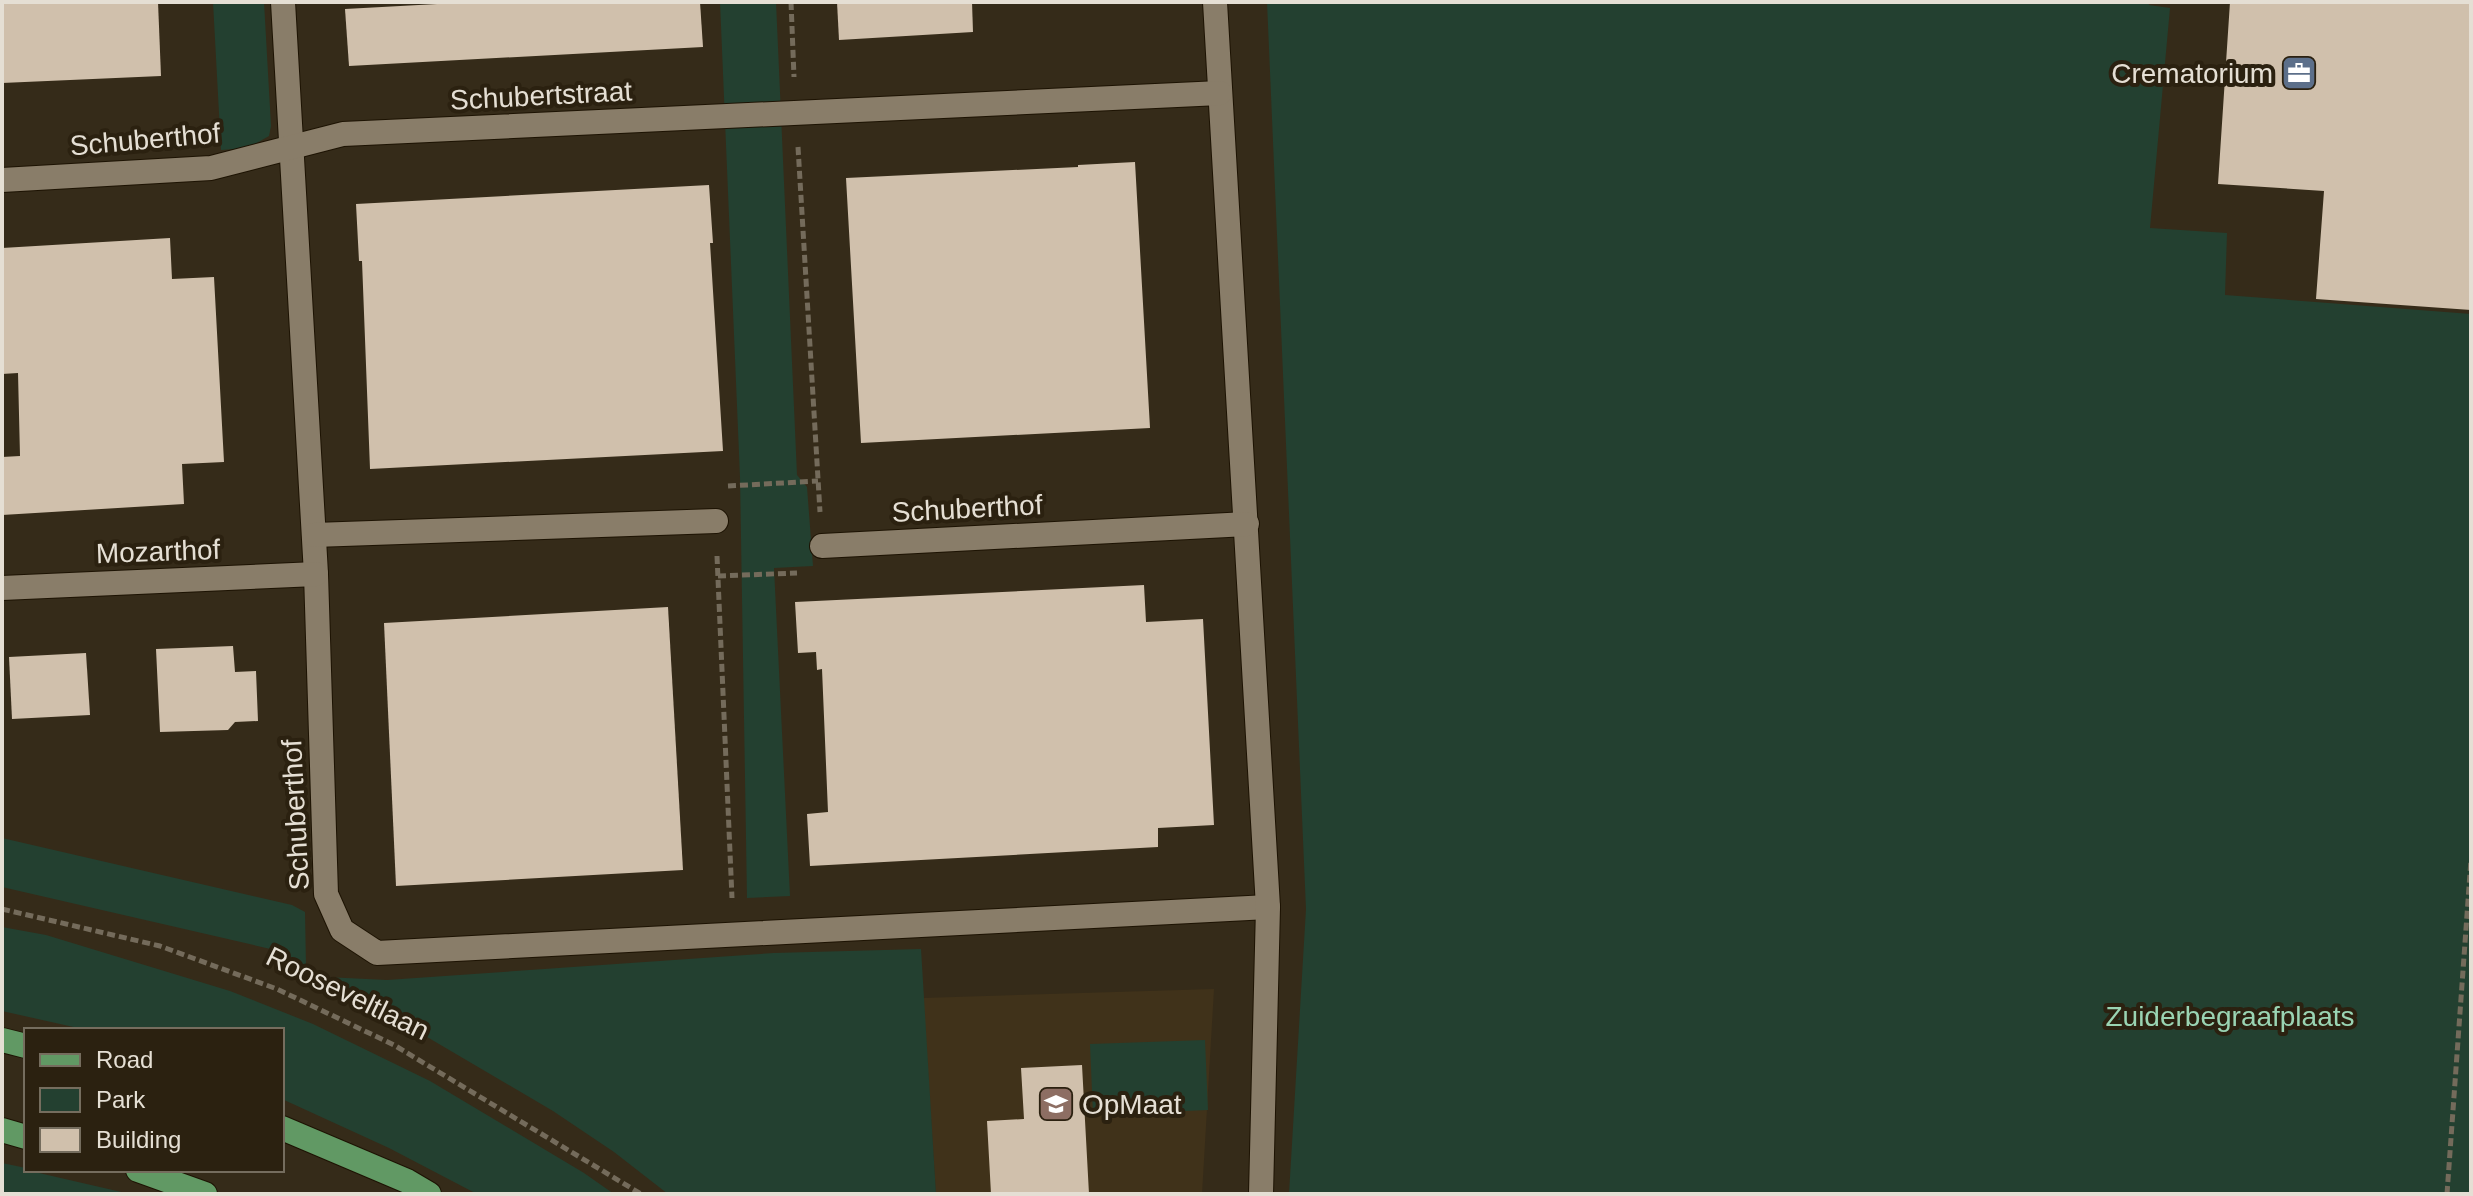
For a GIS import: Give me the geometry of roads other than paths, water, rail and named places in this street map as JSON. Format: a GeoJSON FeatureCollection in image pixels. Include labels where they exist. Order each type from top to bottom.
{"type":"FeatureCollection","features":[{"type":"Feature","properties":{"kind":"main road"},"geometry":{"type":"LineString","coordinates":[[2,1040],[24,1046]]}},
{"type":"Feature","properties":{"kind":"main road"},"geometry":{"type":"LineString","coordinates":[[284,1129],[407,1181],[429,1194]]}},
{"type":"Feature","properties":{"kind":"main road"},"geometry":{"type":"LineString","coordinates":[[2,1130],[24,1136]]}},
{"type":"Feature","properties":{"kind":"main road"},"geometry":{"type":"LineString","coordinates":[[144,1172],[205,1194]]}},
{"type":"Feature","properties":{"kind":"street","name":"Schuberthof"},"geometry":{"type":"LineString","coordinates":[[283,2],[316,574],[326,894],[342,930],[377,953],[1268,907]]}},
{"type":"Feature","properties":{"kind":"street"},"geometry":{"type":"LineString","coordinates":[[1215,2],[1268,907],[1261,1194]]}},
{"type":"Feature","properties":{"kind":"street","name":"Schubertstraat"},"geometry":{"type":"LineString","coordinates":[[291,149],[343,134],[1220,93]]}},
{"type":"Feature","properties":{"kind":"street","name":"Schuberthof"},"geometry":{"type":"LineString","coordinates":[[2,180],[211,168],[291,149]]}},
{"type":"Feature","properties":{"kind":"street"},"geometry":{"type":"LineString","coordinates":[[314,535],[716,521]]}},
{"type":"Feature","properties":{"kind":"street","name":"Schuberthof"},"geometry":{"type":"LineString","coordinates":[[822,546],[1247,524]]}},
{"type":"Feature","properties":{"kind":"street","name":"Mozarthof"},"geometry":{"type":"LineString","coordinates":[[2,588],[316,574]]}},
{"type":"Feature","properties":{"kind":"place","name":"Crematorium"},"geometry":{"type":"Point","coordinates":[2299,73]}},
{"type":"Feature","properties":{"kind":"place","name":"OpMaat"},"geometry":{"type":"Point","coordinates":[1056,1104]}},
{"type":"Feature","properties":{"kind":"park label","name":"Zuiderbegraafplaats"},"geometry":{"type":"Point","coordinates":[2230,1016]}}]}
